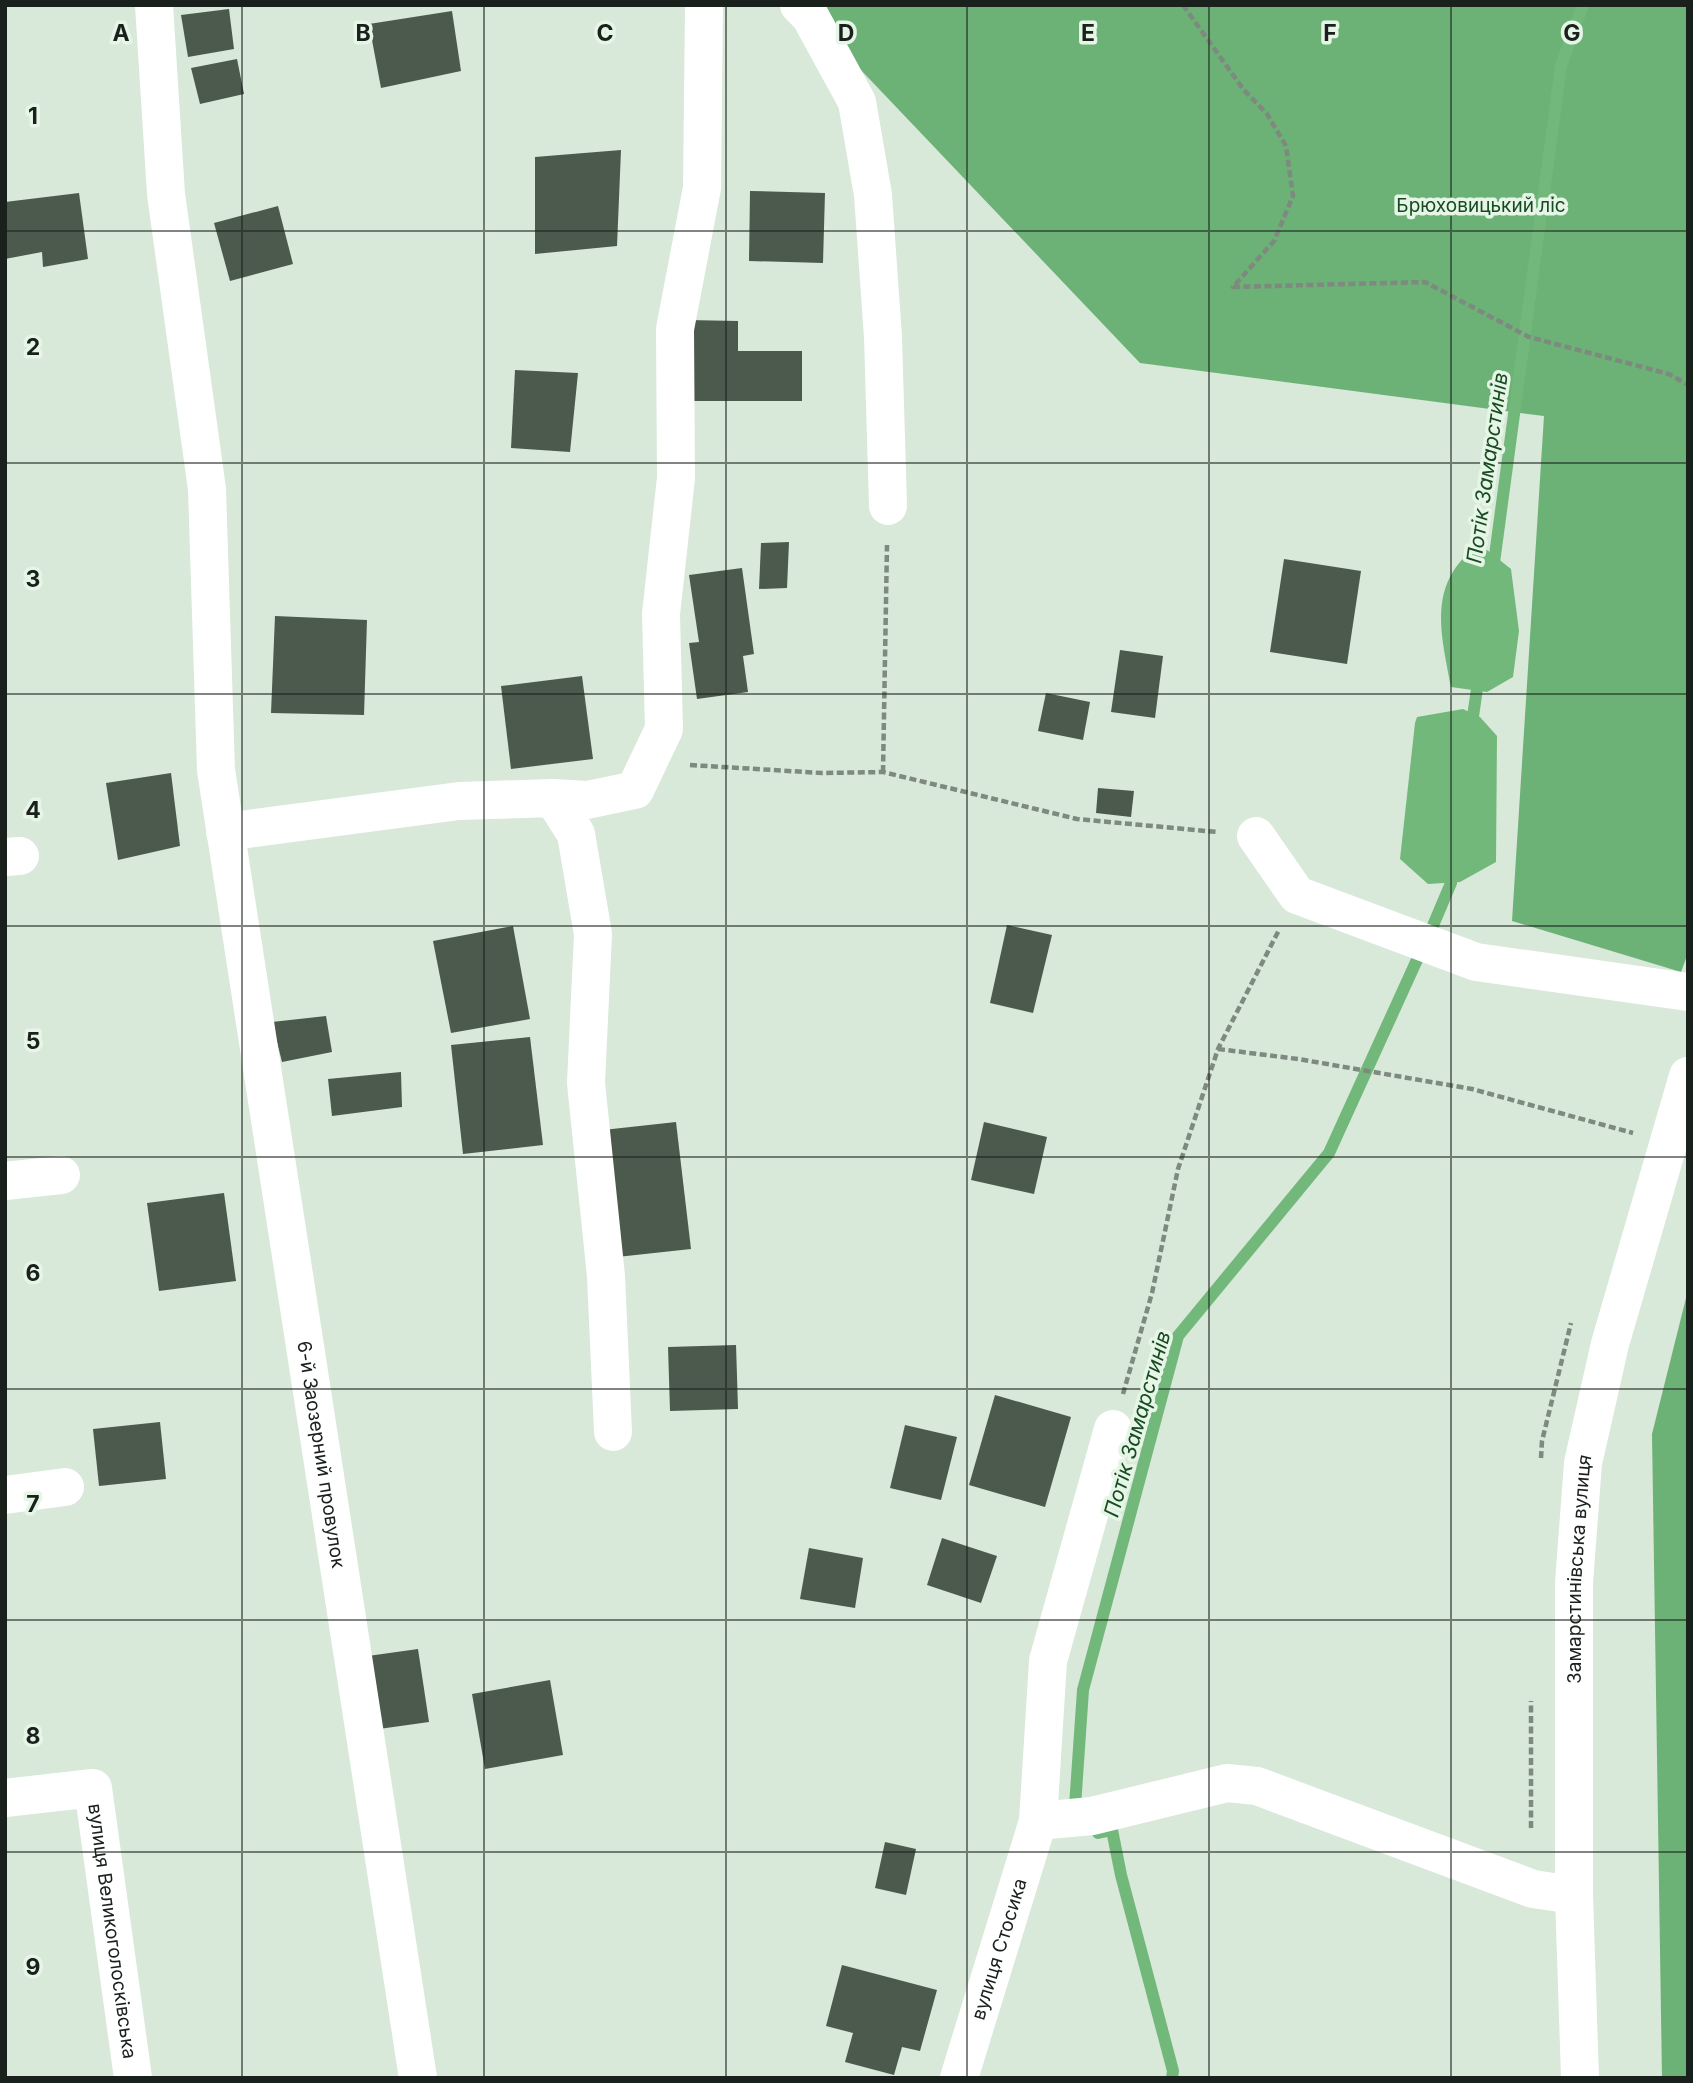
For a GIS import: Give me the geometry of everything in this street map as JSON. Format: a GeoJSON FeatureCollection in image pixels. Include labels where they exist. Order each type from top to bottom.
{"type":"FeatureCollection","features":[{"type":"Feature","properties":{"kind":"street","name":"6-й Заозерний провулок"},"geometry":{"type":"LineString","coordinates":[[154,5],[166,194],[207,489],[216,770],[418,2078]]}},
{"type":"Feature","properties":{"kind":"street"},"geometry":{"type":"LineString","coordinates":[[225,832],[459,801],[553,798],[587,800],[635,790],[664,729],[661,614],[676,478],[675,329],[702,188],[704,5]]}},
{"type":"Feature","properties":{"kind":"street"},"geometry":{"type":"LineString","coordinates":[[799,5],[810,16],[857,102],[873,195],[883,337],[888,506]]}},
{"type":"Feature","properties":{"kind":"street"},"geometry":{"type":"LineString","coordinates":[[553,798],[576,834],[593,934],[586,1083],[606,1276],[613,1432]]}},
{"type":"Feature","properties":{"kind":"street"},"geometry":{"type":"LineString","coordinates":[[1256,836],[1297,895],[1476,962],[1688,992]]}},
{"type":"Feature","properties":{"kind":"street","name":"Замарстинівська вулиця"},"geometry":{"type":"LineString","coordinates":[[1580,2078],[1574,1895],[1574,1583],[1583,1463],[1609,1344],[1687,1081]]}},
{"type":"Feature","properties":{"kind":"street"},"geometry":{"type":"LineString","coordinates":[[5,1181],[61,1175]]}},
{"type":"Feature","properties":{"kind":"street","name":"вулиця Стосика"},"geometry":{"type":"LineString","coordinates":[[959,2078],[1038,1821],[1048,1661],[1113,1429]]}},
{"type":"Feature","properties":{"kind":"street"},"geometry":{"type":"LineString","coordinates":[[5,1495],[65,1487]]}},
{"type":"Feature","properties":{"kind":"street"},"geometry":{"type":"LineString","coordinates":[[1038,1821],[1092,1816],[1227,1783],[1257,1786],[1533,1889],[1574,1895]]}},
{"type":"Feature","properties":{"kind":"street","name":"вулиця Великоголосківська"},"geometry":{"type":"LineString","coordinates":[[5,1798],[93,1788],[133,2078]]}},
{"type":"Feature","properties":{"kind":"path"},"geometry":{"type":"LineString","coordinates":[[1184,5],[1243,89],[1267,114],[1286,146],[1293,196],[1274,241],[1233,287],[1425,282],[1529,337],[1669,374],[1688,385]]}},
{"type":"Feature","properties":{"kind":"path"},"geometry":{"type":"LineString","coordinates":[[883,772],[888,506]]}},
{"type":"Feature","properties":{"kind":"path"},"geometry":{"type":"LineString","coordinates":[[649,762],[822,773],[883,772],[1077,819],[1256,836]]}},
{"type":"Feature","properties":{"kind":"path"},"geometry":{"type":"LineString","coordinates":[[1113,1429],[1152,1293],[1178,1169],[1218,1049],[1297,895]]}},
{"type":"Feature","properties":{"kind":"path"},"geometry":{"type":"LineString","coordinates":[[1218,1049],[1472,1089],[1667,1143]]}},
{"type":"Feature","properties":{"kind":"green space","name":"Брюховицький ліс"},"geometry":{"type":"Polygon","coordinates":[[[799,5],[1688,5],[1688,953],[1681,972],[1512,921],[1544,416],[1140,363],[799,5]]]}},
{"type":"Feature","properties":{"kind":"green space"},"geometry":{"type":"Polygon","coordinates":[[[1688,1290],[1688,2078],[1662,2078],[1652,1434],[1688,1290]]]}},
{"type":"Feature","properties":{"kind":"shaded area"},"geometry":{"type":"Polygon","coordinates":[[[1472,550],[1487,550],[1511,569],[1519,631],[1513,677],[1487,692],[1451,687],[1442,631],[1443,597],[1448,580],[1472,550]]]}},
{"type":"Feature","properties":{"kind":"shaded area"},"geometry":{"type":"Polygon","coordinates":[[[1463,709],[1480,717],[1497,736],[1496,862],[1460,882],[1428,884],[1400,859],[1415,723],[1417,717],[1463,709]]]}},
{"type":"Feature","properties":{"kind":"building"},"geometry":{"type":"Polygon","coordinates":[[[229,9],[234,49],[188,57],[181,15],[229,9]]]}},
{"type":"Feature","properties":{"kind":"building"},"geometry":{"type":"Polygon","coordinates":[[[452,11],[461,71],[381,88],[369,24],[452,11]]]}},
{"type":"Feature","properties":{"kind":"building"},"geometry":{"type":"Polygon","coordinates":[[[237,59],[244,94],[200,104],[191,68],[237,59]]]}},
{"type":"Feature","properties":{"kind":"building"},"geometry":{"type":"Polygon","coordinates":[[[621,150],[617,246],[535,254],[535,157],[621,150]]]}},
{"type":"Feature","properties":{"kind":"building"},"geometry":{"type":"Polygon","coordinates":[[[750,191],[825,193],[823,263],[749,261],[750,191]]]}},
{"type":"Feature","properties":{"kind":"building"},"geometry":{"type":"Polygon","coordinates":[[[79,193],[88,259],[43,267],[42,252],[5,259],[5,202],[79,193]]]}},
{"type":"Feature","properties":{"kind":"building"},"geometry":{"type":"Polygon","coordinates":[[[278,206],[293,264],[230,281],[214,223],[278,206]]]}},
{"type":"Feature","properties":{"kind":"building"},"geometry":{"type":"Polygon","coordinates":[[[687,320],[738,321],[738,351],[802,351],[802,401],[687,401],[687,320]]]}},
{"type":"Feature","properties":{"kind":"building"},"geometry":{"type":"Polygon","coordinates":[[[515,370],[578,373],[570,452],[511,448],[515,370]]]}},
{"type":"Feature","properties":{"kind":"building"},"geometry":{"type":"Polygon","coordinates":[[[789,542],[787,588],[759,589],[761,543],[789,542]]]}},
{"type":"Feature","properties":{"kind":"building"},"geometry":{"type":"Polygon","coordinates":[[[1284,559],[1361,571],[1347,664],[1270,652],[1284,559]]]}},
{"type":"Feature","properties":{"kind":"building"},"geometry":{"type":"Polygon","coordinates":[[[742,568],[754,654],[743,656],[748,692],[697,699],[689,643],[699,642],[689,575],[742,568]]]}},
{"type":"Feature","properties":{"kind":"building"},"geometry":{"type":"Polygon","coordinates":[[[275,616],[367,620],[364,715],[271,713],[275,616]]]}},
{"type":"Feature","properties":{"kind":"building"},"geometry":{"type":"Polygon","coordinates":[[[1120,650],[1163,656],[1155,718],[1111,712],[1120,650]]]}},
{"type":"Feature","properties":{"kind":"building"},"geometry":{"type":"Polygon","coordinates":[[[582,676],[593,759],[511,769],[501,686],[582,676]]]}},
{"type":"Feature","properties":{"kind":"building"},"geometry":{"type":"Polygon","coordinates":[[[1046,693],[1090,702],[1083,740],[1038,731],[1046,693]]]}},
{"type":"Feature","properties":{"kind":"building"},"geometry":{"type":"Polygon","coordinates":[[[171,773],[180,846],[118,860],[106,783],[171,773]]]}},
{"type":"Feature","properties":{"kind":"building"},"geometry":{"type":"Polygon","coordinates":[[[1098,788],[1134,791],[1131,817],[1096,813],[1098,788]]]}},
{"type":"Feature","properties":{"kind":"building"},"geometry":{"type":"Polygon","coordinates":[[[1007,925],[1052,935],[1033,1013],[990,1003],[1007,925]]]}},
{"type":"Feature","properties":{"kind":"building"},"geometry":{"type":"Polygon","coordinates":[[[513,926],[530,1019],[451,1033],[433,941],[513,926]]]}},
{"type":"Feature","properties":{"kind":"building"},"geometry":{"type":"Polygon","coordinates":[[[326,1016],[332,1052],[282,1062],[272,1022],[326,1016]]]}},
{"type":"Feature","properties":{"kind":"building"},"geometry":{"type":"Polygon","coordinates":[[[530,1037],[543,1145],[463,1154],[451,1045],[530,1037]]]}},
{"type":"Feature","properties":{"kind":"building"},"geometry":{"type":"Polygon","coordinates":[[[401,1072],[402,1107],[332,1116],[328,1079],[401,1072]]]}},
{"type":"Feature","properties":{"kind":"building"},"geometry":{"type":"Polygon","coordinates":[[[676,1122],[691,1249],[608,1258],[594,1131],[676,1122]]]}},
{"type":"Feature","properties":{"kind":"building"},"geometry":{"type":"Polygon","coordinates":[[[984,1122],[1047,1137],[1034,1194],[971,1180],[984,1122]]]}},
{"type":"Feature","properties":{"kind":"building"},"geometry":{"type":"Polygon","coordinates":[[[224,1193],[236,1281],[159,1291],[147,1203],[224,1193]]]}},
{"type":"Feature","properties":{"kind":"building"},"geometry":{"type":"Polygon","coordinates":[[[736,1345],[738,1409],[670,1411],[668,1347],[736,1345]]]}},
{"type":"Feature","properties":{"kind":"building"},"geometry":{"type":"Polygon","coordinates":[[[995,1395],[1071,1417],[1045,1507],[969,1485],[995,1395]]]}},
{"type":"Feature","properties":{"kind":"building"},"geometry":{"type":"Polygon","coordinates":[[[160,1422],[166,1479],[99,1486],[93,1429],[160,1422]]]}},
{"type":"Feature","properties":{"kind":"building"},"geometry":{"type":"Polygon","coordinates":[[[905,1425],[957,1437],[941,1500],[890,1488],[905,1425]]]}},
{"type":"Feature","properties":{"kind":"building"},"geometry":{"type":"Polygon","coordinates":[[[942,1538],[997,1556],[981,1603],[927,1585],[942,1538]]]}},
{"type":"Feature","properties":{"kind":"building"},"geometry":{"type":"Polygon","coordinates":[[[809,1548],[863,1558],[855,1608],[800,1599],[809,1548]]]}},
{"type":"Feature","properties":{"kind":"building"},"geometry":{"type":"Polygon","coordinates":[[[418,1649],[429,1722],[379,1729],[368,1656],[418,1649]]]}},
{"type":"Feature","properties":{"kind":"building"},"geometry":{"type":"Polygon","coordinates":[[[550,1680],[563,1755],[485,1769],[472,1694],[550,1680]]]}},
{"type":"Feature","properties":{"kind":"building"},"geometry":{"type":"Polygon","coordinates":[[[885,1842],[916,1849],[906,1895],[875,1888],[885,1842]]]}},
{"type":"Feature","properties":{"kind":"building"},"geometry":{"type":"Polygon","coordinates":[[[842,1965],[937,1990],[920,2051],[902,2047],[894,2075],[845,2062],[853,2033],[826,2026],[842,1965]]]}},
{"type":"Feature","properties":{"kind":"waterway","name":"Потік Замарстинів"},"geometry":{"type":"LineString","coordinates":[[1493,570],[1561,66],[1583,5]]}},
{"type":"Feature","properties":{"kind":"waterway","name":"Потік Замарстинів"},"geometry":{"type":"LineString","coordinates":[[1471,730],[1479,675]]}},
{"type":"Feature","properties":{"kind":"waterway","name":"Потік Замарстинів"},"geometry":{"type":"LineString","coordinates":[[1429,935],[1451,883],[1453,866]]}},
{"type":"Feature","properties":{"kind":"waterway","name":"Потік Замарстинів"},"geometry":{"type":"LineString","coordinates":[[1075,1806],[1083,1690],[1178,1336],[1329,1153],[1421,951]]}},
{"type":"Feature","properties":{"kind":"waterway","name":"Потік Замарстинів"},"geometry":{"type":"LineString","coordinates":[[1098,1833],[1112,1830],[1121,1875],[1173,2071],[1172,2078]]}}]}
